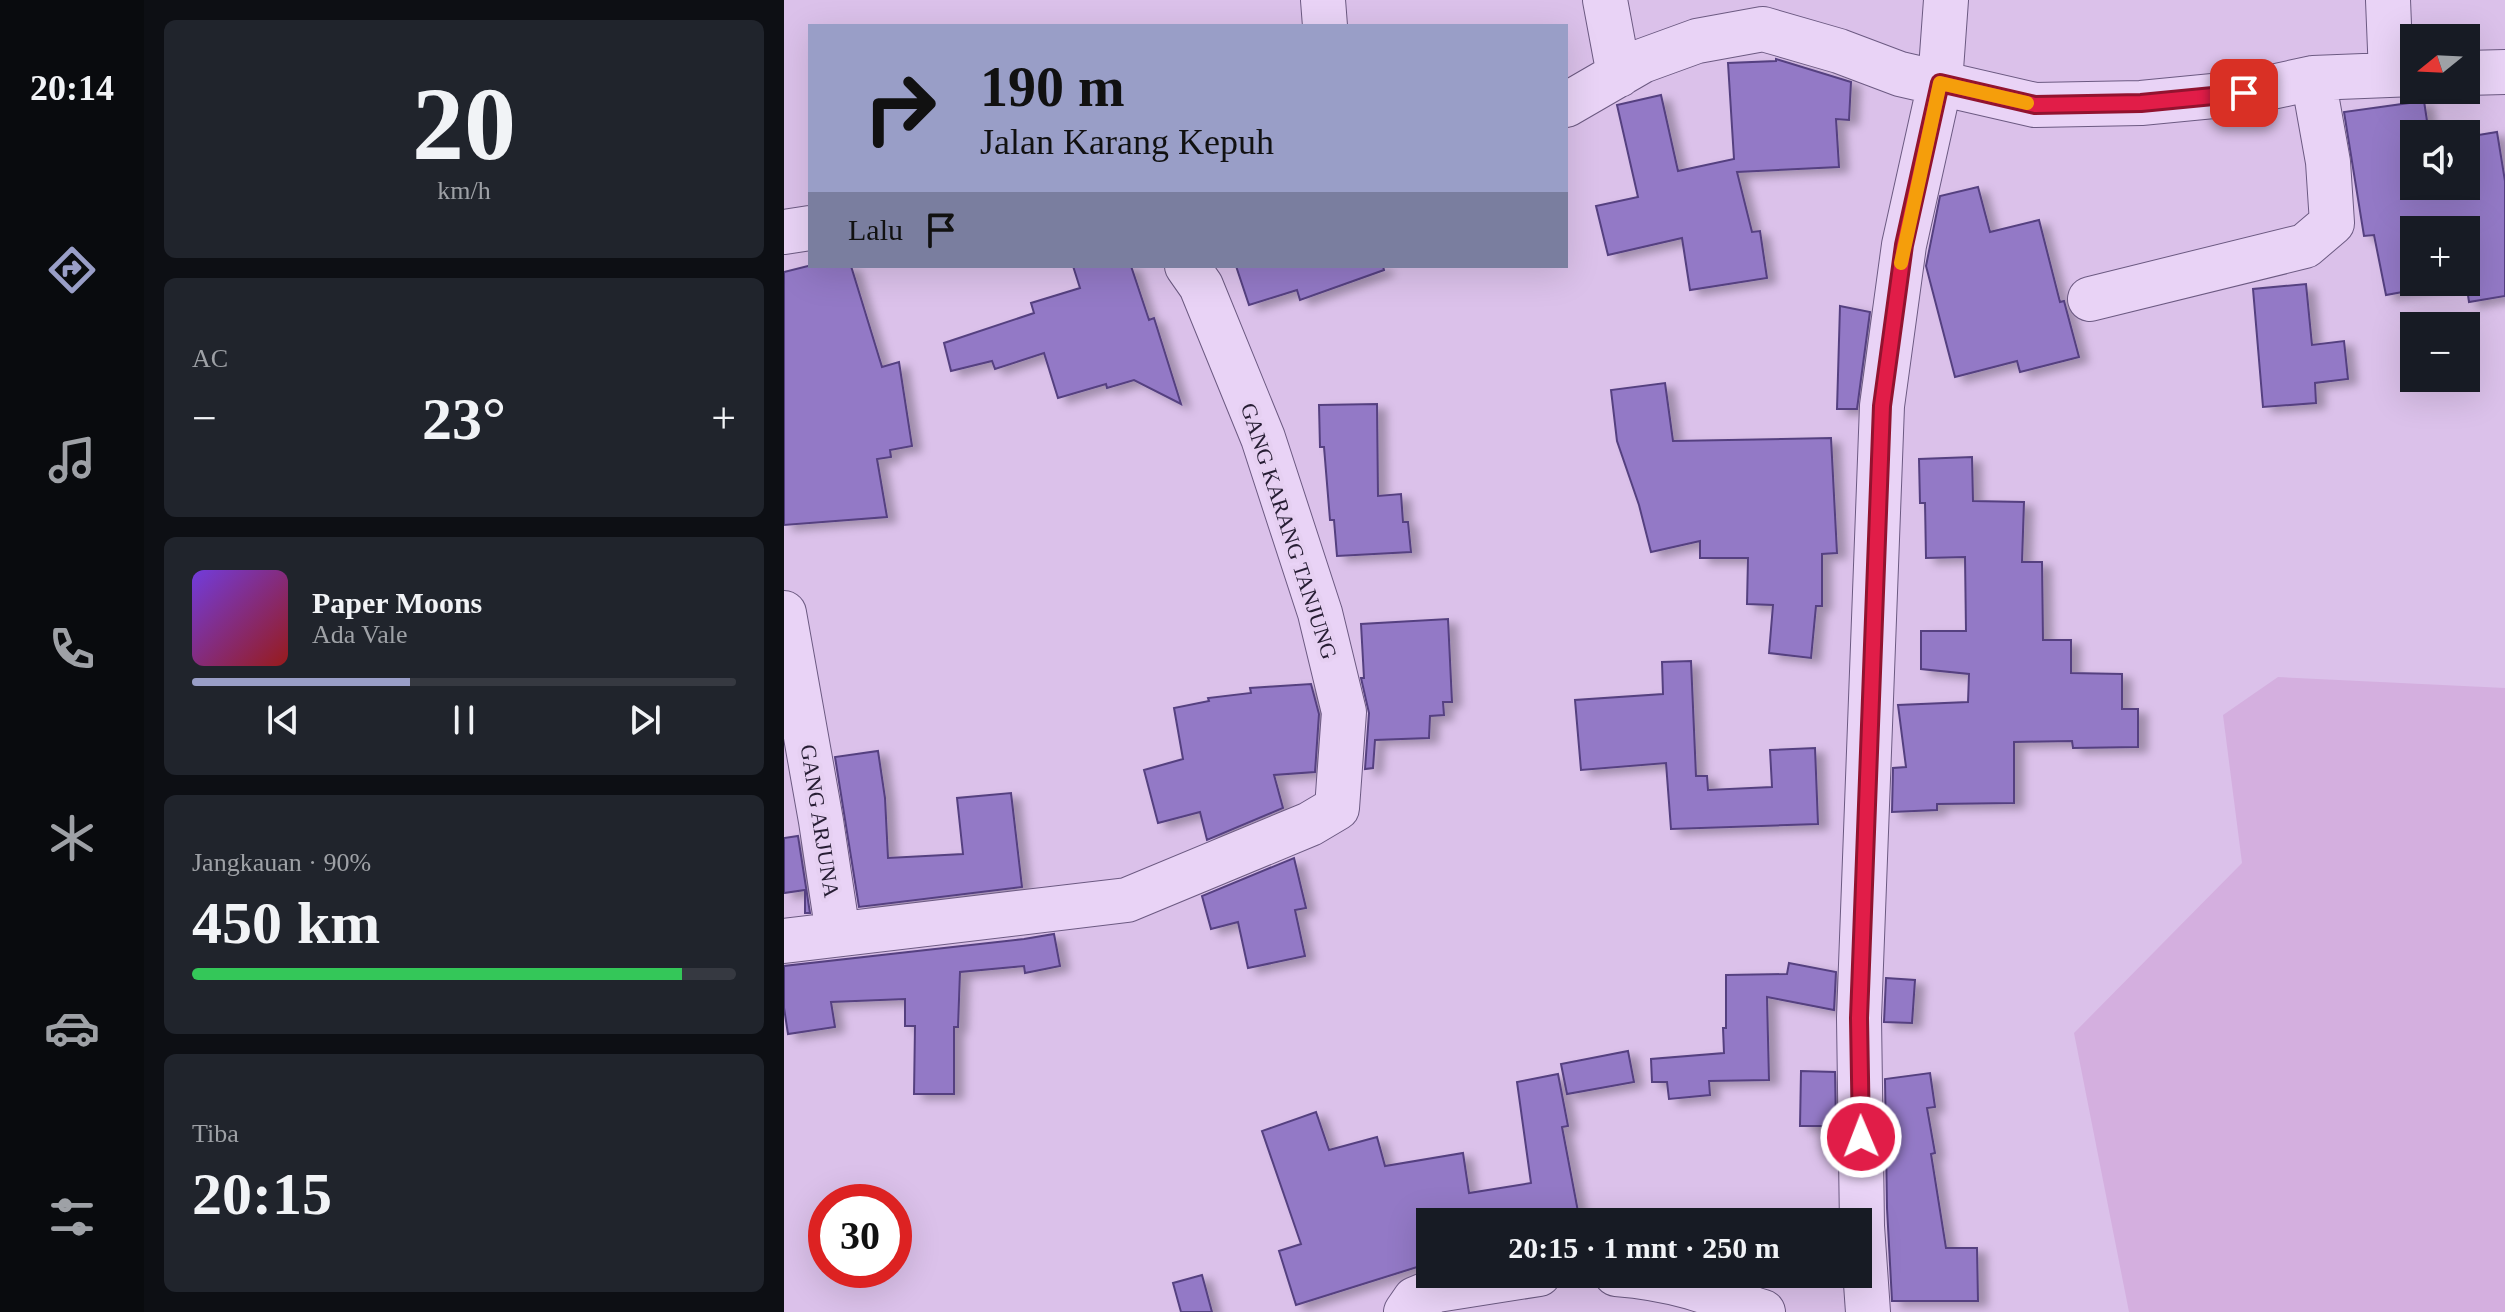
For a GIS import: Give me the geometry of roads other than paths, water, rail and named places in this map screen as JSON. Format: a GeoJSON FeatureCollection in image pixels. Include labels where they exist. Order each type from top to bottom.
{"type":"FeatureCollection","features":[{"type":"Feature","properties":{"kind":"street"},"geometry":{"type":"LineString","coordinates":[[1323,0],[1325,24]]}},
{"type":"Feature","properties":{"kind":"street"},"geometry":{"type":"LineString","coordinates":[[1605,0],[1619,75]]}},
{"type":"Feature","properties":{"kind":"street"},"geometry":{"type":"LineString","coordinates":[[1868,1312],[1862,1226],[1859,1018],[1882,406],[1904,245],[1940,83],[1946,0]]}},
{"type":"Feature","properties":{"kind":"street"},"geometry":{"type":"LineString","coordinates":[[2388,0],[2400,63]]}},
{"type":"Feature","properties":{"kind":"street"},"geometry":{"type":"LineString","coordinates":[[1568,104],[1642,61],[1763,14],[1839,51],[1900,74],[2035,105],[2141,103],[2244,93],[2313,78],[2400,74]]}},
{"type":"Feature","properties":{"kind":"street"},"geometry":{"type":"LineString","coordinates":[[2480,73],[2505,72]]}},
{"type":"Feature","properties":{"kind":"street"},"geometry":{"type":"LineString","coordinates":[[2090,299],[2305,246],[2332,223],[2328,162],[2313,78]]}},
{"type":"Feature","properties":{"kind":"street"},"geometry":{"type":"LineString","coordinates":[[784,232],[808,228]]}},
{"type":"Feature","properties":{"kind":"street","name":"GANG KARANG TANJUNG"},"geometry":{"type":"LineString","coordinates":[[784,941],[1127,900],[1310,824],[1337,808],[1344,712],[1320,613],[1263,438],[1201,286],[1188,268]]}},
{"type":"Feature","properties":{"kind":"street","name":"GANG ARJUNA"},"geometry":{"type":"LineString","coordinates":[[784,613],[803,822],[838,934]]}},
{"type":"Feature","properties":{"kind":"street"},"geometry":{"type":"LineString","coordinates":[[1406,1312],[1415,1299],[1450,1288]]}},
{"type":"Feature","properties":{"kind":"street"},"geometry":{"type":"LineString","coordinates":[[1694,1288],[1729,1303],[1763,1312]]}}]}
